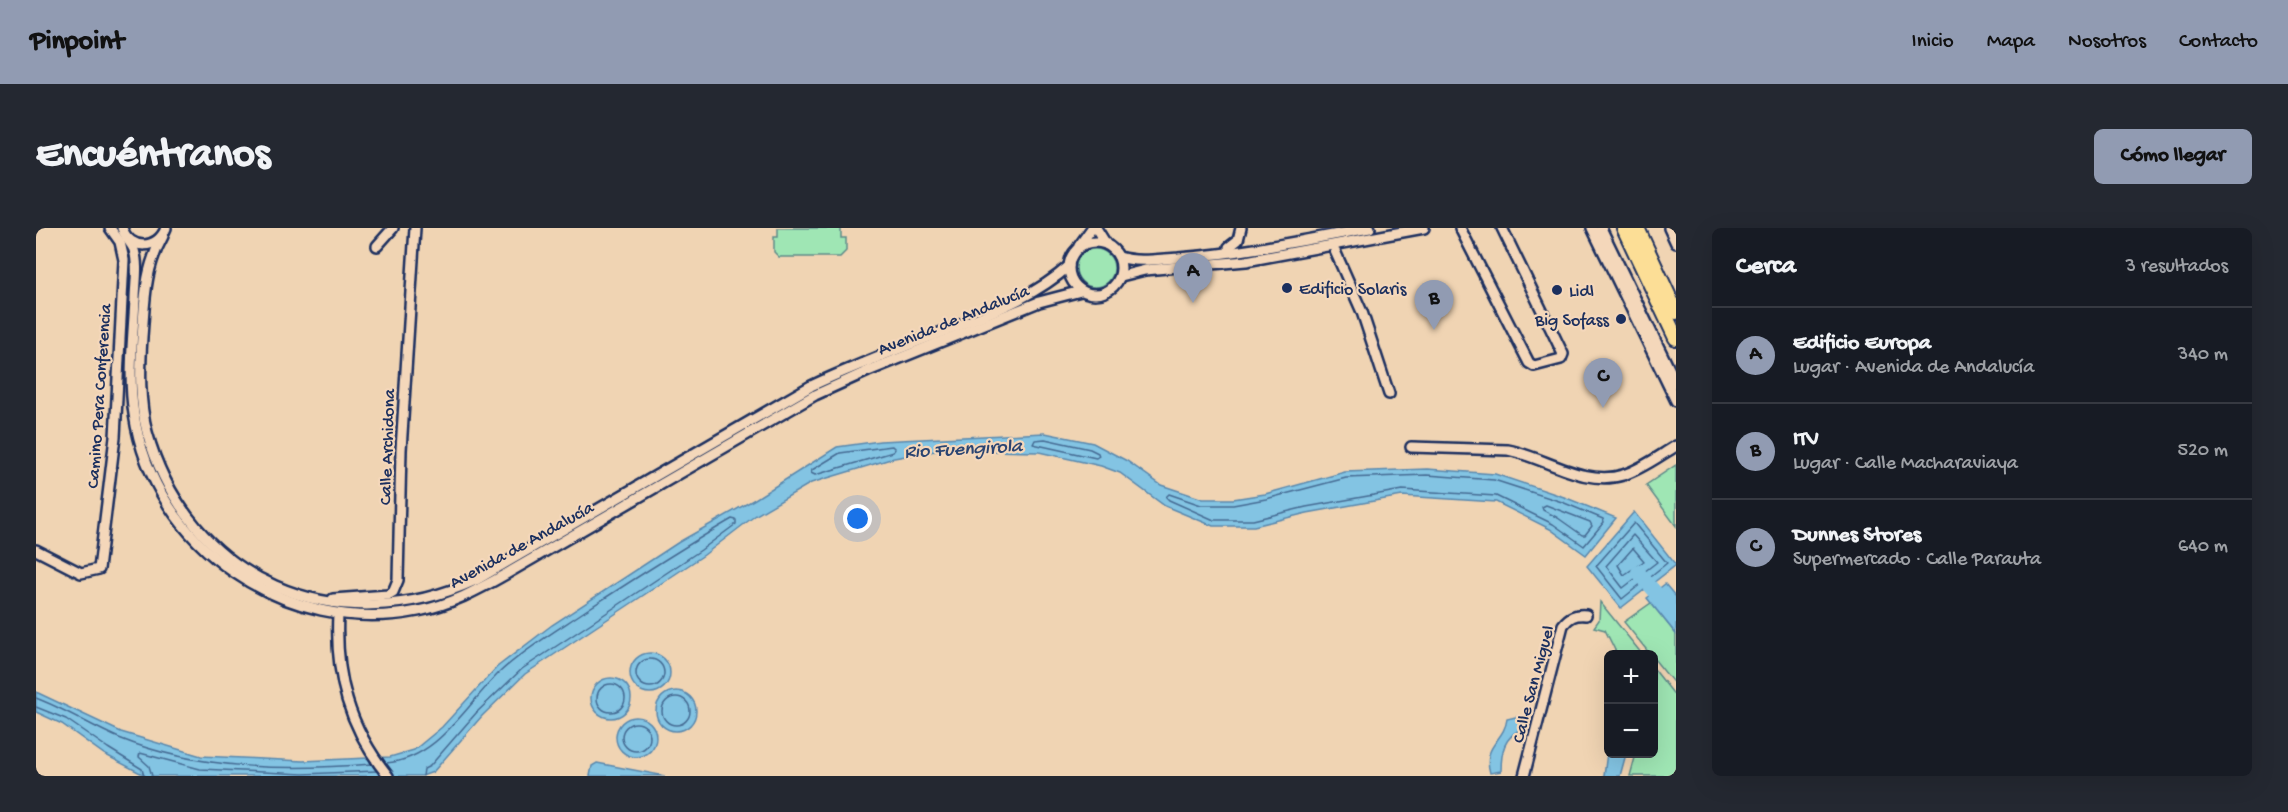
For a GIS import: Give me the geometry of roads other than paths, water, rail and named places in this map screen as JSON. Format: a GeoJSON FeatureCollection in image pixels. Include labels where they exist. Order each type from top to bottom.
{"type":"FeatureCollection","features":[{"type":"Feature","properties":{"kind":"highway"},"geometry":{"type":"LineString","coordinates":[[1624,228],[1676,338]]}},
{"type":"Feature","properties":{"kind":"highway"},"geometry":{"type":"LineString","coordinates":[[1637,228],[1676,312]]}},
{"type":"Feature","properties":{"kind":"street","name":"Camino Pera Conferencia"},"geometry":{"type":"LineString","coordinates":[[36,550],[81,573],[99,569],[115,437],[124,260],[120,242],[110,228]]}},
{"type":"Feature","properties":{"kind":"street"},"geometry":{"type":"LineString","coordinates":[[377,246],[393,228]]}},
{"type":"Feature","properties":{"kind":"street","name":"Calle Archidona"},"geometry":{"type":"LineString","coordinates":[[319,600],[388,595],[393,592],[398,580],[401,450],[415,228]]}},
{"type":"Feature","properties":{"kind":"street"},"geometry":{"type":"LineString","coordinates":[[1092,228],[1072,254],[1069,266],[1070,278],[1081,291],[1089,294],[1107,292],[1121,276],[1145,270],[1246,261],[1424,228]]}},
{"type":"Feature","properties":{"kind":"street"},"geometry":{"type":"LineString","coordinates":[[1096,228],[1106,244],[1119,257],[1133,260],[1220,255],[1370,228]]}},
{"type":"Feature","properties":{"kind":"street"},"geometry":{"type":"LineString","coordinates":[[1229,247],[1238,240],[1241,228]]}},
{"type":"Feature","properties":{"kind":"street"},"geometry":{"type":"LineString","coordinates":[[1460,228],[1529,363],[1534,366],[1561,359],[1563,354],[1502,228]]}},
{"type":"Feature","properties":{"kind":"street"},"geometry":{"type":"LineString","coordinates":[[1592,228],[1676,401]]}},
{"type":"Feature","properties":{"kind":"street"},"geometry":{"type":"LineString","coordinates":[[1601,228],[1676,382]]}},
{"type":"Feature","properties":{"kind":"street"},"geometry":{"type":"LineString","coordinates":[[1669,228],[1676,243]]}},
{"type":"Feature","properties":{"kind":"street"},"geometry":{"type":"LineString","coordinates":[[123,233],[133,243],[146,246],[158,241],[165,232]]}},
{"type":"Feature","properties":{"kind":"street","name":"Avenida de Andalucía"},"geometry":{"type":"LineString","coordinates":[[165,232],[153,254],[147,275],[141,360],[144,415],[157,461],[181,507],[219,550],[253,575],[271,584],[319,600],[361,606],[397,604],[428,598],[457,588],[501,566],[811,386],[864,361],[1021,300],[1052,281],[1069,266]]}},
{"type":"Feature","properties":{"kind":"street","name":"Avenida de Andalucía"},"geometry":{"type":"LineString","coordinates":[[123,233],[134,250],[136,271],[131,361],[132,400],[144,454],[160,493],[185,529],[201,547],[249,584],[297,605],[338,614],[361,616],[399,614],[430,608],[459,598],[489,584],[815,395],[868,371],[1032,305],[1059,295],[1081,291]]}},
{"type":"Feature","properties":{"kind":"street"},"geometry":{"type":"LineString","coordinates":[[1078,248],[1093,242],[1106,244]]}},
{"type":"Feature","properties":{"kind":"street"},"geometry":{"type":"LineString","coordinates":[[1335,251],[1362,312],[1389,394]]}},
{"type":"Feature","properties":{"kind":"street"},"geometry":{"type":"LineString","coordinates":[[1119,257],[1121,276]]}},
{"type":"Feature","properties":{"kind":"street"},"geometry":{"type":"LineString","coordinates":[[1411,447],[1521,452],[1581,474],[1599,477],[1621,476],[1636,470],[1676,446]]}},
{"type":"Feature","properties":{"kind":"street"},"geometry":{"type":"LineString","coordinates":[[338,614],[339,663],[350,709],[360,737],[388,776]]}},
{"type":"Feature","properties":{"kind":"street","name":"Calle San Miguel"},"geometry":{"type":"LineString","coordinates":[[1524,776],[1563,626],[1569,618],[1578,614],[1586,615]]}},
{"type":"Feature","properties":{"kind":"water"},"geometry":{"type":"Polygon","coordinates":[[[1045,433],[1093,443],[1127,461],[1161,485],[1203,499],[1233,499],[1265,494],[1345,472],[1427,469],[1495,474],[1564,497],[1616,518],[1586,555],[1550,529],[1496,502],[1402,496],[1307,513],[1254,526],[1213,526],[1165,506],[1120,473],[1101,466],[1039,452],[941,450],[894,458],[811,483],[756,515],[704,555],[525,674],[482,716],[433,772],[422,776],[146,776],[104,754],[62,724],[36,712],[36,692],[121,732],[201,756],[303,761],[390,757],[414,750],[442,727],[497,667],[552,625],[679,542],[755,499],[837,447],[880,441],[1045,433]]]}},
{"type":"Feature","properties":{"kind":"water"},"geometry":{"type":"Polygon","coordinates":[[[1634,512],[1676,565],[1621,608],[1587,566],[1634,512]]]}},
{"type":"Feature","properties":{"kind":"water"},"geometry":{"type":"Polygon","coordinates":[[[1665,584],[1676,597],[1676,634],[1647,598],[1665,584]]]}},
{"type":"Feature","properties":{"kind":"water"},"geometry":{"type":"Polygon","coordinates":[[[650,653],[664,659],[670,673],[664,687],[650,693],[636,687],[630,673],[636,659],[650,653]]]}},
{"type":"Feature","properties":{"kind":"water"},"geometry":{"type":"Polygon","coordinates":[[[611,678],[625,684],[631,698],[625,712],[611,718],[597,712],[591,698],[597,684],[611,678]]]}},
{"type":"Feature","properties":{"kind":"water"},"geometry":{"type":"Polygon","coordinates":[[[676,691],[690,697],[696,711],[690,725],[676,731],[662,725],[656,711],[662,697],[676,691]]]}},
{"type":"Feature","properties":{"kind":"water"},"geometry":{"type":"Polygon","coordinates":[[[1520,716],[1523,728],[1505,745],[1501,771],[1490,773],[1488,763],[1491,749],[1502,733],[1507,719],[1520,716]]]}},
{"type":"Feature","properties":{"kind":"water"},"geometry":{"type":"Polygon","coordinates":[[[636,717],[650,723],[656,737],[650,751],[636,757],[622,751],[616,737],[622,723],[636,717]]]}},
{"type":"Feature","properties":{"kind":"water"},"geometry":{"type":"Polygon","coordinates":[[[1606,758],[1625,758],[1620,776],[1604,776],[1606,758]]]}},
{"type":"Feature","properties":{"kind":"water"},"geometry":{"type":"Polygon","coordinates":[[[597,763],[665,776],[590,776],[592,766],[597,763]]]}},
{"type":"Feature","properties":{"kind":"waterway","name":"Rio Fuengirola"},"geometry":{"type":"LineString","coordinates":[[1638,572],[1676,616]]}},
{"type":"Feature","properties":{"kind":"place","name":"Edificio Solaris"},"geometry":{"type":"Point","coordinates":[1287,288]}},
{"type":"Feature","properties":{"kind":"place","name":"Lidl"},"geometry":{"type":"Point","coordinates":[1557,290]}},
{"type":"Feature","properties":{"kind":"place","name":"Edificio Europa"},"geometry":{"type":"Point","coordinates":[1193,303]}},
{"type":"Feature","properties":{"kind":"place","name":"Big Sofass"},"geometry":{"type":"Point","coordinates":[1621,319]}},
{"type":"Feature","properties":{"kind":"place","name":"ITV"},"geometry":{"type":"Point","coordinates":[1434,330]}},
{"type":"Feature","properties":{"kind":"place","name":"Dunnes Stores"},"geometry":{"type":"Point","coordinates":[1603,408]}}]}
